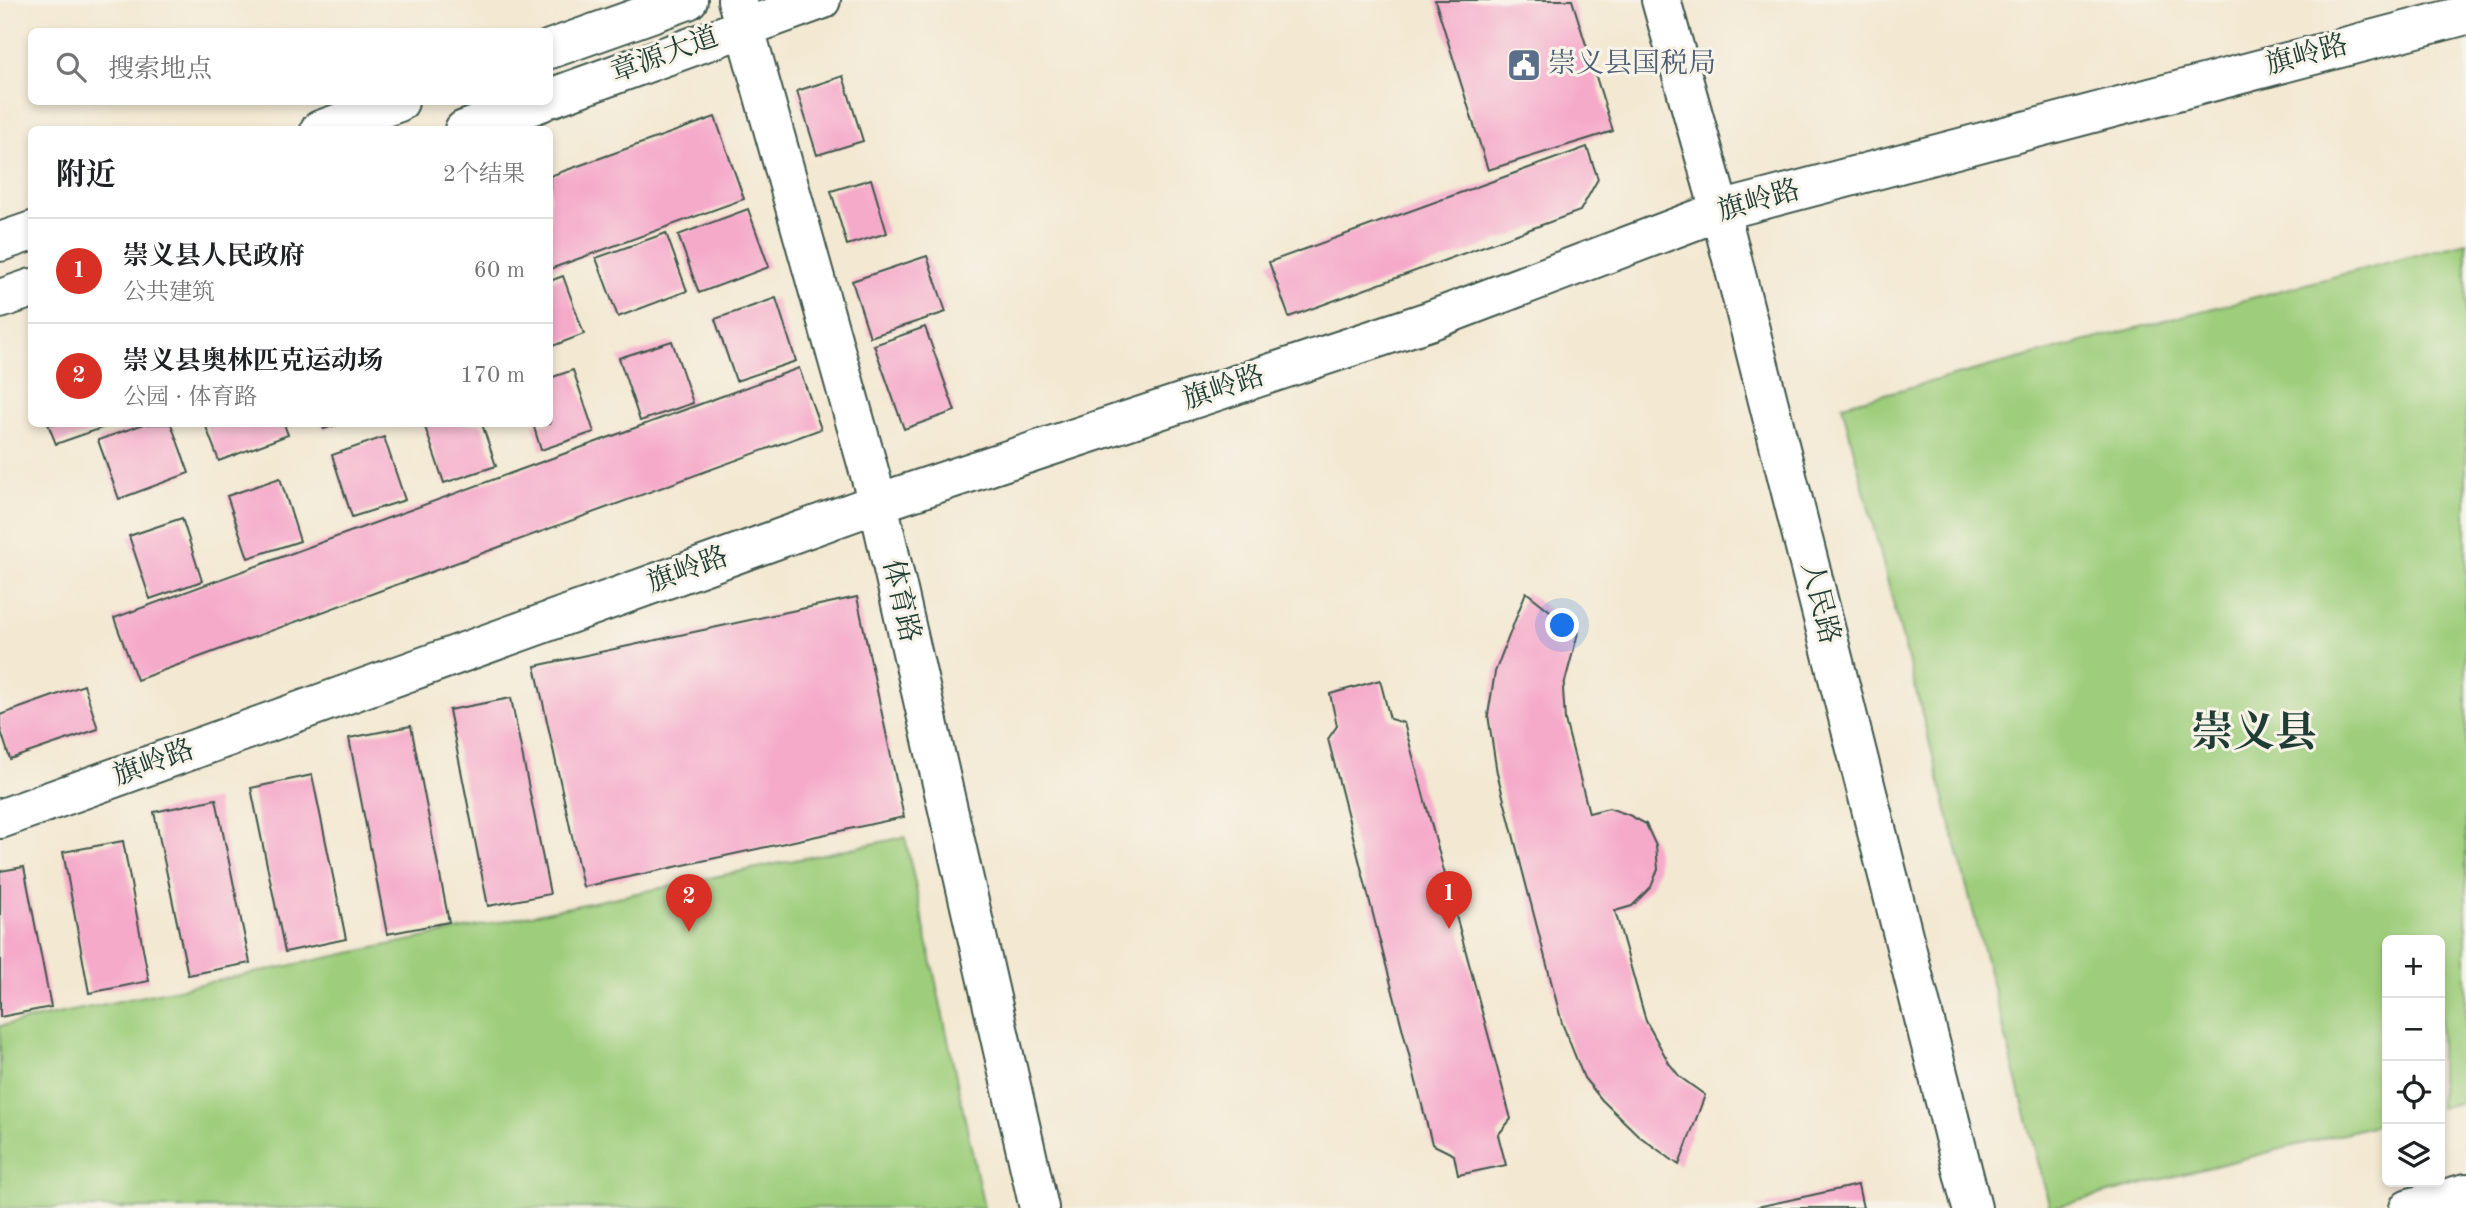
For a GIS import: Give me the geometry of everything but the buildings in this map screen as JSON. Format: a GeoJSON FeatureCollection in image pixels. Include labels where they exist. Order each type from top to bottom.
{"type":"FeatureCollection","features":[{"type":"Feature","properties":{"kind":"street","name":"章源大道"},"geometry":{"type":"LineString","coordinates":[[553,48],[688,0]]}},
{"type":"Feature","properties":{"kind":"street","name":"章源大道"},"geometry":{"type":"LineString","coordinates":[[553,97],[740,14],[821,0]]}},
{"type":"Feature","properties":{"kind":"street","name":"人民路"},"geometry":{"type":"LineString","coordinates":[[1661,0],[1720,211],[1972,1208]]}},
{"type":"Feature","properties":{"kind":"street","name":"体育路"},"geometry":{"type":"LineString","coordinates":[[740,14],[878,503],[1040,1208]]}},
{"type":"Feature","properties":{"kind":"street","name":"旗岭路"},"geometry":{"type":"LineString","coordinates":[[0,819],[878,503],[1429,321],[1720,211],[2466,15]]}},
{"type":"Feature","properties":{"kind":"street"},"geometry":{"type":"LineString","coordinates":[[331,126],[391,105]]}},
{"type":"Feature","properties":{"kind":"street"},"geometry":{"type":"LineString","coordinates":[[475,126],[533,105]]}},
{"type":"Feature","properties":{"kind":"street"},"geometry":{"type":"LineString","coordinates":[[0,242],[28,232]]}},
{"type":"Feature","properties":{"kind":"street"},"geometry":{"type":"LineString","coordinates":[[0,299],[28,289]]}},
{"type":"Feature","properties":{"kind":"street"},"geometry":{"type":"LineString","coordinates":[[2409,1208],[2466,1193]]}},
{"type":"Feature","properties":{"kind":"green space"},"geometry":{"type":"Polygon","coordinates":[[[2466,242],[2466,1101],[2445,1107],[2445,935],[2382,935],[2382,1123],[2050,1208],[1842,405],[2466,242]]]}},
{"type":"Feature","properties":{"kind":"green space"},"geometry":{"type":"Polygon","coordinates":[[[905,837],[984,1208],[0,1208],[0,1026],[905,837]]]}},
{"type":"Feature","properties":{"kind":"place","name":"崇义县国税局"},"geometry":{"type":"Point","coordinates":[1524,65]}},
{"type":"Feature","properties":{"kind":"place","name":"崇义县人民政府"},"geometry":{"type":"Point","coordinates":[1449,929]}},
{"type":"Feature","properties":{"kind":"place","name":"崇义县奥林匹克运动场"},"geometry":{"type":"Point","coordinates":[689,932]}},
{"type":"Feature","properties":{"kind":"district","name":"崇义县"},"geometry":{"type":"Point","coordinates":[2254,735]}}]}
